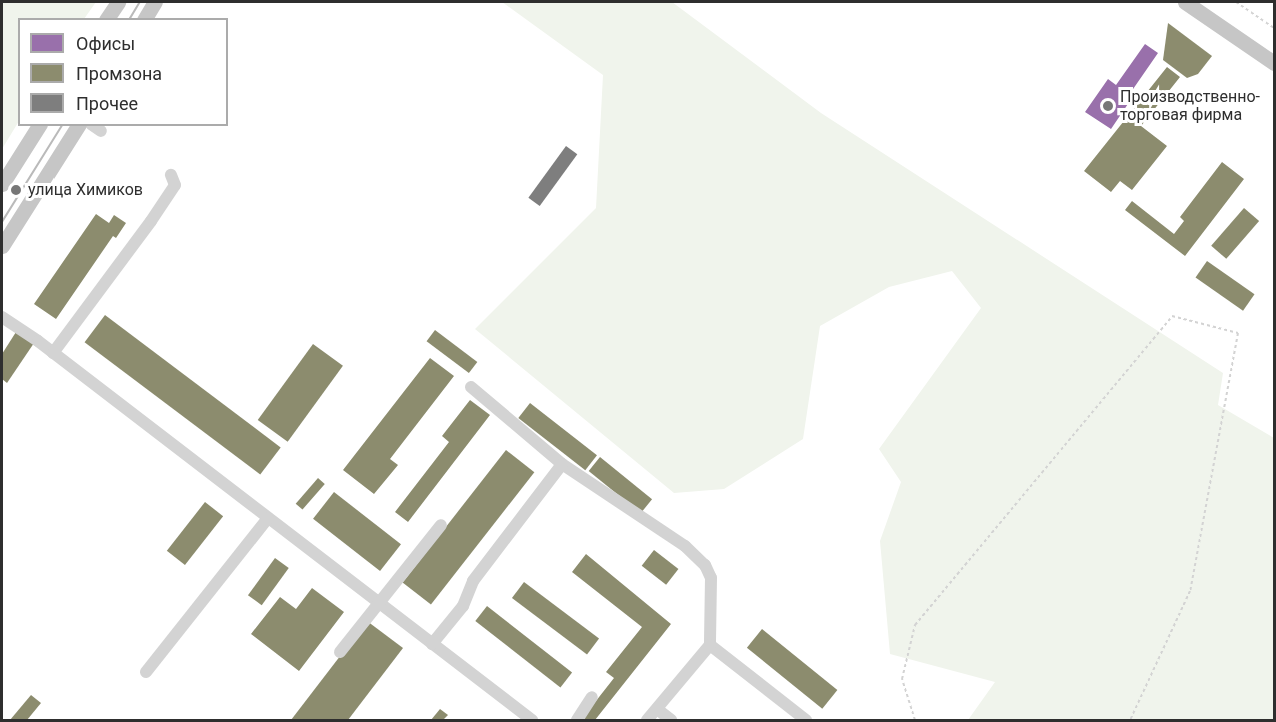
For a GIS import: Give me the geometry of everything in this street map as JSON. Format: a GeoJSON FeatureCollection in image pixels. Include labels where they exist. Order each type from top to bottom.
{"type":"FeatureCollection","features":[{"type":"Feature","properties":{"kind":"main road"},"geometry":{"type":"LineString","coordinates":[[107,18],[118,2]]}},
{"type":"Feature","properties":{"kind":"main road"},"geometry":{"type":"LineString","coordinates":[[145,18],[155,2]]}},
{"type":"Feature","properties":{"kind":"main road"},"geometry":{"type":"LineString","coordinates":[[1185,2],[1275,63]]}},
{"type":"Feature","properties":{"kind":"main road"},"geometry":{"type":"LineString","coordinates":[[2,184],[39,126]]}},
{"type":"Feature","properties":{"kind":"main road"},"geometry":{"type":"LineString","coordinates":[[2,246],[78,126]]}},
{"type":"Feature","properties":{"kind":"lane"},"geometry":{"type":"LineString","coordinates":[[53,352],[175,185],[171,175]]}},
{"type":"Feature","properties":{"kind":"lane"},"geometry":{"type":"LineString","coordinates":[[2,317],[53,352],[532,720]]}},
{"type":"Feature","properties":{"kind":"lane"},"geometry":{"type":"LineString","coordinates":[[471,387],[562,464],[685,546],[705,565],[711,578],[710,645],[647,720]]}},
{"type":"Feature","properties":{"kind":"lane"},"geometry":{"type":"LineString","coordinates":[[432,644],[463,606],[473,581],[562,464]]}},
{"type":"Feature","properties":{"kind":"lane"},"geometry":{"type":"LineString","coordinates":[[146,672],[268,518]]}},
{"type":"Feature","properties":{"kind":"lane"},"geometry":{"type":"LineString","coordinates":[[340,651],[380,604],[441,525]]}},
{"type":"Feature","properties":{"kind":"lane"},"geometry":{"type":"LineString","coordinates":[[710,645],[806,720]]}},
{"type":"Feature","properties":{"kind":"lane"},"geometry":{"type":"LineString","coordinates":[[577,720],[592,697]]}},
{"type":"Feature","properties":{"kind":"lane"},"geometry":{"type":"LineString","coordinates":[[657,709],[671,720]]}},
{"type":"Feature","properties":{"kind":"path"},"geometry":{"type":"LineString","coordinates":[[1236,2],[1275,28]]}},
{"type":"Feature","properties":{"kind":"path"},"geometry":{"type":"LineString","coordinates":[[915,720],[902,679],[915,625],[1172,316],[1238,333],[1190,591],[1130,720]]}},
{"type":"Feature","properties":{"kind":"shaded area"},"geometry":{"type":"Polygon","coordinates":[[[2,2],[96,2],[85,18],[18,18],[18,123],[2,149],[2,2]]]}},
{"type":"Feature","properties":{"kind":"shaded area"},"geometry":{"type":"Polygon","coordinates":[[[502,2],[672,2],[821,113],[1223,373],[1218,405],[1274,438],[1274,720],[968,720],[995,682],[890,654],[880,541],[901,482],[879,449],[981,308],[952,271],[889,287],[820,326],[803,439],[724,489],[674,493],[475,329],[596,208],[603,75],[502,2]]]}},
{"type":"Feature","properties":{"kind":"building: Офисы"},"geometry":{"type":"Polygon","coordinates":[[[1145,44],[1158,53],[1131,92],[1134,95],[1111,129],[1085,112],[1108,79],[1116,85],[1145,44]]]}},
{"type":"Feature","properties":{"kind":"building: Промзона"},"geometry":{"type":"Polygon","coordinates":[[[1168,23],[1212,56],[1198,74],[1187,78],[1163,60],[1168,23]]]}},
{"type":"Feature","properties":{"kind":"building: Промзона"},"geometry":{"type":"Polygon","coordinates":[[[1167,67],[1180,77],[1141,126],[1167,146],[1132,190],[1120,181],[1111,192],[1084,171],[1167,67]]]}},
{"type":"Feature","properties":{"kind":"building: Промзона"},"geometry":{"type":"Polygon","coordinates":[[[1222,162],[1244,179],[1185,256],[1125,210],[1132,201],[1174,234],[1184,221],[1180,217],[1222,162]]]}},
{"type":"Feature","properties":{"kind":"building: Промзона"},"geometry":{"type":"Polygon","coordinates":[[[1244,208],[1259,221],[1226,259],[1211,246],[1244,208]]]}},
{"type":"Feature","properties":{"kind":"building: Промзона"},"geometry":{"type":"Polygon","coordinates":[[[96,214],[109,223],[114,215],[126,223],[116,238],[113,236],[56,319],[34,304],[96,214]]]}},
{"type":"Feature","properties":{"kind":"building: Промзона"},"geometry":{"type":"Polygon","coordinates":[[[1207,261],[1255,294],[1243,311],[1196,277],[1207,261]]]}},
{"type":"Feature","properties":{"kind":"building: Промзона"},"geometry":{"type":"Polygon","coordinates":[[[105,315],[281,447],[260,475],[85,342],[105,315]]]}},
{"type":"Feature","properties":{"kind":"building: Промзона"},"geometry":{"type":"Polygon","coordinates":[[[435,330],[477,362],[469,373],[427,341],[435,330]]]}},
{"type":"Feature","properties":{"kind":"building: Промзона"},"geometry":{"type":"Polygon","coordinates":[[[16,332],[34,343],[7,383],[2,379],[2,354],[16,332]]]}},
{"type":"Feature","properties":{"kind":"building: Промзона"},"geometry":{"type":"Polygon","coordinates":[[[313,344],[343,366],[288,442],[258,420],[313,344]]]}},
{"type":"Feature","properties":{"kind":"building: Промзона"},"geometry":{"type":"Polygon","coordinates":[[[430,358],[454,376],[390,459],[398,465],[374,494],[343,470],[430,358]]]}},
{"type":"Feature","properties":{"kind":"building: Промзона"},"geometry":{"type":"Polygon","coordinates":[[[470,400],[490,415],[408,522],[395,512],[449,442],[442,436],[470,400]]]}},
{"type":"Feature","properties":{"kind":"building: Промзона"},"geometry":{"type":"Polygon","coordinates":[[[530,403],[597,455],[585,470],[518,418],[530,403]]]}},
{"type":"Feature","properties":{"kind":"building: Промзона"},"geometry":{"type":"Polygon","coordinates":[[[506,450],[534,472],[431,605],[403,582],[506,450]]]}},
{"type":"Feature","properties":{"kind":"building: Промзона"},"geometry":{"type":"Polygon","coordinates":[[[600,457],[652,499],[641,513],[589,471],[600,457]]]}},
{"type":"Feature","properties":{"kind":"building: Промзона"},"geometry":{"type":"Polygon","coordinates":[[[318,478],[325,484],[302,510],[296,504],[318,478]]]}},
{"type":"Feature","properties":{"kind":"building: Промзона"},"geometry":{"type":"Polygon","coordinates":[[[334,492],[401,544],[380,571],[313,519],[334,492]]]}},
{"type":"Feature","properties":{"kind":"building: Промзона"},"geometry":{"type":"Polygon","coordinates":[[[205,502],[223,516],[185,565],[167,551],[205,502]]]}},
{"type":"Feature","properties":{"kind":"building: Промзона"},"geometry":{"type":"Polygon","coordinates":[[[654,550],[678,569],[666,585],[642,566],[654,550]]]}},
{"type":"Feature","properties":{"kind":"building: Промзона"},"geometry":{"type":"Polygon","coordinates":[[[586,554],[671,624],[595,720],[581,720],[614,678],[606,672],[642,627],[572,572],[586,554]]]}},
{"type":"Feature","properties":{"kind":"building: Промзона"},"geometry":{"type":"Polygon","coordinates":[[[275,558],[289,568],[262,605],[248,595],[275,558]]]}},
{"type":"Feature","properties":{"kind":"building: Промзона"},"geometry":{"type":"Polygon","coordinates":[[[524,582],[599,639],[587,655],[512,598],[524,582]]]}},
{"type":"Feature","properties":{"kind":"building: Промзона"},"geometry":{"type":"Polygon","coordinates":[[[312,588],[344,612],[299,671],[251,634],[280,597],[296,609],[312,588]]]}},
{"type":"Feature","properties":{"kind":"building: Промзона"},"geometry":{"type":"Polygon","coordinates":[[[487,606],[572,672],[560,687],[475,621],[487,606]]]}},
{"type":"Feature","properties":{"kind":"building: Промзона"},"geometry":{"type":"Polygon","coordinates":[[[367,621],[403,648],[348,720],[291,720],[367,621]]]}},
{"type":"Feature","properties":{"kind":"building: Промзона"},"geometry":{"type":"Polygon","coordinates":[[[762,629],[837,690],[822,709],[747,648],[762,629]]]}},
{"type":"Feature","properties":{"kind":"building: Промзона"},"geometry":{"type":"Polygon","coordinates":[[[31,695],[41,703],[27,720],[10,720],[31,695]]]}},
{"type":"Feature","properties":{"kind":"building: Промзона"},"geometry":{"type":"Polygon","coordinates":[[[440,709],[448,715],[443,720],[431,720],[440,709]]]}},
{"type":"Feature","properties":{"kind":"building: Прочее"},"geometry":{"type":"Polygon","coordinates":[[[566,146],[577,154],[540,206],[528,198],[566,146]]]}},
{"type":"Feature","properties":{"kind":"tram line"},"geometry":{"type":"LineString","coordinates":[[130,18],[140,2]]}},
{"type":"Feature","properties":{"kind":"tram line"},"geometry":{"type":"LineString","coordinates":[[2,222],[62,126]]}},
{"type":"Feature","properties":{"kind":"place","name":"Производственно- торговая фирма"},"geometry":{"type":"Point","coordinates":[1108,106]}},
{"type":"Feature","properties":{"kind":"place","name":"улица Химиков"},"geometry":{"type":"Point","coordinates":[16,190]}}]}
